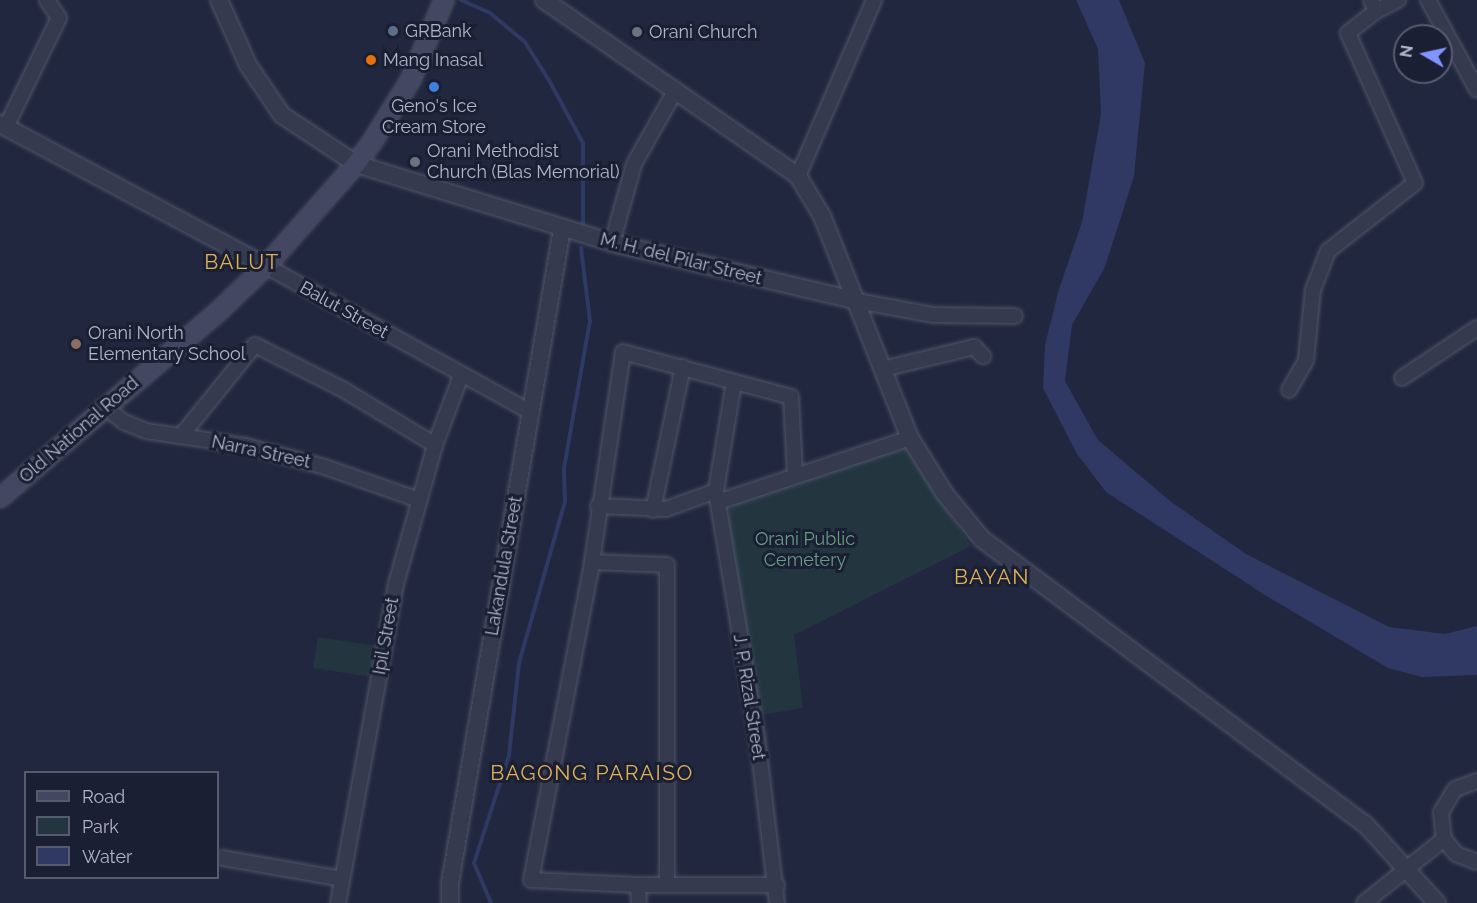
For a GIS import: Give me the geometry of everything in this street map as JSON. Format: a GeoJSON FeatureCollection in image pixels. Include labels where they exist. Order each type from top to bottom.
{"type":"FeatureCollection","features":[{"type":"Feature","properties":{"kind":"main road","name":"Old National Road"},"geometry":{"type":"LineString","coordinates":[[0,498],[104,406],[218,312],[266,266],[356,164],[411,79],[444,0]]}},
{"type":"Feature","properties":{"kind":"street"},"geometry":{"type":"LineString","coordinates":[[3,125],[59,18],[47,0]]}},
{"type":"Feature","properties":{"kind":"street","name":"M. H. del Pilar Street"},"geometry":{"type":"LineString","coordinates":[[219,0],[248,65],[282,115],[356,164],[612,243],[857,301],[933,315],[1015,316]]}},
{"type":"Feature","properties":{"kind":"street"},"geometry":{"type":"LineString","coordinates":[[544,0],[674,93],[798,176],[822,216],[910,438],[945,494],[982,539],[1365,824],[1437,903]]}},
{"type":"Feature","properties":{"kind":"street"},"geometry":{"type":"LineString","coordinates":[[798,176],[874,0]]}},
{"type":"Feature","properties":{"kind":"street"},"geometry":{"type":"LineString","coordinates":[[1288,390],[1306,360],[1313,290],[1328,251],[1415,183],[1348,33],[1374,6],[1398,0]]}},
{"type":"Feature","properties":{"kind":"street"},"geometry":{"type":"LineString","coordinates":[[1428,0],[1477,90]]}},
{"type":"Feature","properties":{"kind":"street"},"geometry":{"type":"LineString","coordinates":[[612,243],[634,164],[674,93]]}},
{"type":"Feature","properties":{"kind":"street","name":"Balut Street"},"geometry":{"type":"LineString","coordinates":[[3,125],[266,266],[461,376],[530,411]]}},
{"type":"Feature","properties":{"kind":"street","name":"Lakandula Street"},"geometry":{"type":"LineString","coordinates":[[450,903],[450,883],[562,229]]}},
{"type":"Feature","properties":{"kind":"street"},"geometry":{"type":"LineString","coordinates":[[1402,378],[1477,328]]}},
{"type":"Feature","properties":{"kind":"street"},"geometry":{"type":"LineString","coordinates":[[181,436],[255,345],[344,390],[435,445]]}},
{"type":"Feature","properties":{"kind":"street"},"geometry":{"type":"LineString","coordinates":[[883,369],[974,347],[982,356]]}},
{"type":"Feature","properties":{"kind":"street"},"geometry":{"type":"LineString","coordinates":[[777,885],[638,885],[531,880],[592,562],[598,506],[623,352],[791,398],[795,474]]}},
{"type":"Feature","properties":{"kind":"street"},"geometry":{"type":"LineString","coordinates":[[653,510],[683,367]]}},
{"type":"Feature","properties":{"kind":"street","name":"Ipil Street"},"geometry":{"type":"LineString","coordinates":[[338,903],[396,584],[435,445],[461,376]]}},
{"type":"Feature","properties":{"kind":"street","name":"J. P. Rizal Street"},"geometry":{"type":"LineString","coordinates":[[734,382],[717,496],[777,885],[777,903]]}},
{"type":"Feature","properties":{"kind":"street","name":"Narra Street"},"geometry":{"type":"LineString","coordinates":[[104,406],[124,422],[146,431],[246,446],[325,467],[419,500]]}},
{"type":"Feature","properties":{"kind":"street"},"geometry":{"type":"LineString","coordinates":[[598,506],[653,510],[717,496],[910,438]]}},
{"type":"Feature","properties":{"kind":"street"},"geometry":{"type":"LineString","coordinates":[[592,562],[667,565],[667,884]]}},
{"type":"Feature","properties":{"kind":"street"},"geometry":{"type":"LineString","coordinates":[[1477,781],[1455,789],[1441,812],[1444,839],[1456,854],[1477,862]]}},
{"type":"Feature","properties":{"kind":"street"},"geometry":{"type":"LineString","coordinates":[[1364,903],[1407,871],[1444,839]]}},
{"type":"Feature","properties":{"kind":"street"},"geometry":{"type":"LineString","coordinates":[[223,858],[342,879]]}},
{"type":"Feature","properties":{"kind":"street"},"geometry":{"type":"LineString","coordinates":[[638,885],[639,903]]}},
{"type":"Feature","properties":{"kind":"green space","name":"Orani Public Cemetery"},"geometry":{"type":"Polygon","coordinates":[[[903,443],[971,546],[794,635],[803,708],[760,715],[725,523],[734,500],[903,443]]]}},
{"type":"Feature","properties":{"kind":"green space"},"geometry":{"type":"Polygon","coordinates":[[[318,637],[377,646],[372,677],[313,668],[318,637]]]}},
{"type":"Feature","properties":{"kind":"water"},"geometry":{"type":"Polygon","coordinates":[[[1076,0],[1119,0],[1145,63],[1134,176],[1105,267],[1072,325],[1065,381],[1098,440],[1170,501],[1246,554],[1389,627],[1445,634],[1477,626],[1477,675],[1422,677],[1388,668],[1265,595],[1106,492],[1077,454],[1043,388],[1045,345],[1059,289],[1082,222],[1101,114],[1098,49],[1076,0]]]}},
{"type":"Feature","properties":{"kind":"waterway"},"geometry":{"type":"LineString","coordinates":[[461,0],[490,13],[525,42],[550,82],[583,143],[583,225]]}},
{"type":"Feature","properties":{"kind":"waterway"},"geometry":{"type":"LineString","coordinates":[[491,903],[474,863],[509,755],[519,663],[565,501],[564,468],[590,321],[581,248]]}},
{"type":"Feature","properties":{"kind":"place","name":"GRBank"},"geometry":{"type":"Point","coordinates":[393,31]}},
{"type":"Feature","properties":{"kind":"place","name":"Orani Church"},"geometry":{"type":"Point","coordinates":[637,32]}},
{"type":"Feature","properties":{"kind":"place","name":"Mang Inasal"},"geometry":{"type":"Point","coordinates":[371,60]}},
{"type":"Feature","properties":{"kind":"place","name":"Geno's Ice Cream Store"},"geometry":{"type":"Point","coordinates":[434,87]}},
{"type":"Feature","properties":{"kind":"place","name":"Orani Methodist Church (Blas Memorial)"},"geometry":{"type":"Point","coordinates":[415,162]}},
{"type":"Feature","properties":{"kind":"place","name":"Orani North Elementary School"},"geometry":{"type":"Point","coordinates":[76,344]}},
{"type":"Feature","properties":{"kind":"district","name":"BALUT"},"geometry":{"type":"Point","coordinates":[242,262]}},
{"type":"Feature","properties":{"kind":"district","name":"BAYAN"},"geometry":{"type":"Point","coordinates":[992,577]}},
{"type":"Feature","properties":{"kind":"district","name":"BAGONG PARAISO"},"geometry":{"type":"Point","coordinates":[592,773]}}]}
